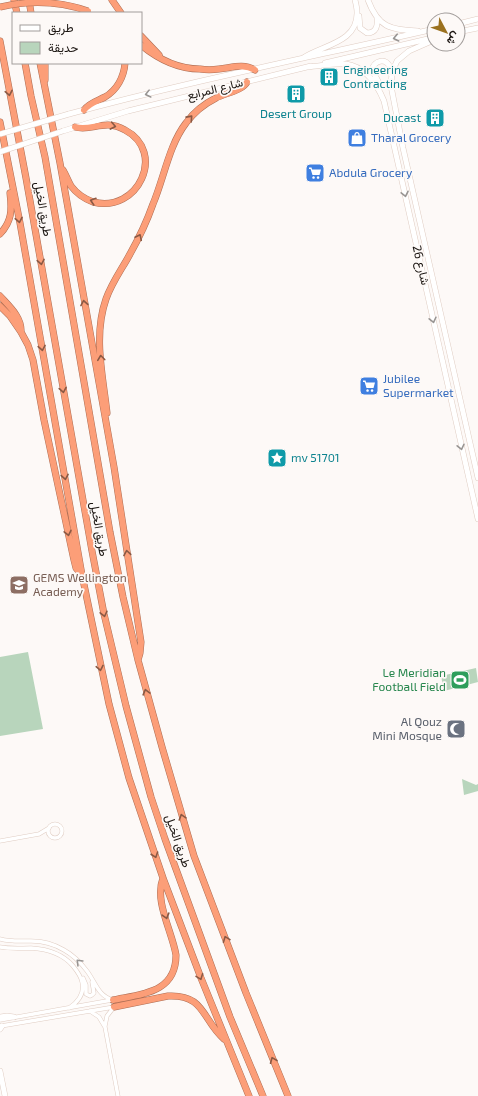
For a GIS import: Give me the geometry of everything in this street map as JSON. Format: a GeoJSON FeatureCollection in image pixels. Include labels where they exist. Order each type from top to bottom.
{"type":"FeatureCollection","features":[{"type":"Feature","properties":{"kind":"highway"},"geometry":{"type":"LineString","coordinates":[[14,0],[17,12]]}},
{"type":"Feature","properties":{"kind":"highway"},"geometry":{"type":"LineString","coordinates":[[29,0],[31,12]]}},
{"type":"Feature","properties":{"kind":"highway"},"geometry":{"type":"LineString","coordinates":[[112,0],[120,12]]}},
{"type":"Feature","properties":{"kind":"highway"},"geometry":{"type":"LineString","coordinates":[[0,7],[17,3],[49,2],[77,7],[90,12]]}},
{"type":"Feature","properties":{"kind":"highway"},"geometry":{"type":"LineString","coordinates":[[142,37],[166,61]]}},
{"type":"Feature","properties":{"kind":"highway","name":"طريق الخيل"},"geometry":{"type":"LineString","coordinates":[[0,41],[26,178],[92,551],[103,607],[126,706],[151,797],[165,839],[230,1017],[263,1096]]}},
{"type":"Feature","properties":{"kind":"highway"},"geometry":{"type":"LineString","coordinates":[[142,46],[166,61],[182,67],[199,70],[248,66],[255,70]]}},
{"type":"Feature","properties":{"kind":"highway","name":"طريق الخيل"},"geometry":{"type":"LineString","coordinates":[[25,64],[46,165],[110,532],[138,660],[194,856],[288,1096]]}},
{"type":"Feature","properties":{"kind":"highway"},"geometry":{"type":"LineString","coordinates":[[40,64],[43,85],[60,162],[117,488],[141,642],[138,660]]}},
{"type":"Feature","properties":{"kind":"highway"},"geometry":{"type":"LineString","coordinates":[[43,85],[46,76],[45,64]]}},
{"type":"Feature","properties":{"kind":"highway"},"geometry":{"type":"LineString","coordinates":[[84,110],[90,104],[111,93],[124,73],[125,64]]}},
{"type":"Feature","properties":{"kind":"highway"},"geometry":{"type":"LineString","coordinates":[[106,424],[107,413],[99,337],[102,312],[110,289],[135,245],[147,219],[159,189],[173,145],[181,129],[193,115],[205,105],[218,97],[243,87],[247,82]]}},
{"type":"Feature","properties":{"kind":"highway"},"geometry":{"type":"LineString","coordinates":[[0,122],[38,322],[82,575],[103,679],[115,729],[129,778],[163,878],[225,1040],[248,1095]]}},
{"type":"Feature","properties":{"kind":"highway"},"geometry":{"type":"LineString","coordinates":[[60,162],[72,186],[77,192],[83,197],[98,203],[106,204],[122,200],[130,196],[141,182],[144,173],[145,156],[139,142],[130,132],[111,125],[82,128],[75,127]]}},
{"type":"Feature","properties":{"kind":"highway"},"geometry":{"type":"LineString","coordinates":[[0,234],[8,224],[12,212],[10,189],[12,182]]}},
{"type":"Feature","properties":{"kind":"highway"},"geometry":{"type":"LineString","coordinates":[[0,296],[17,316],[21,324],[21,332]]}},
{"type":"Feature","properties":{"kind":"highway"},"geometry":{"type":"LineString","coordinates":[[0,306],[10,316],[21,332],[28,345],[33,360],[46,430],[74,560],[76,568],[82,575]]}},
{"type":"Feature","properties":{"kind":"highway"},"geometry":{"type":"LineString","coordinates":[[114,1000],[154,991],[165,983],[173,971],[176,955],[161,899],[160,889],[163,878]]}},
{"type":"Feature","properties":{"kind":"highway"},"geometry":{"type":"LineString","coordinates":[[114,1007],[168,996],[185,998],[194,1002],[200,1007],[214,1029],[225,1040]]}},
{"type":"Feature","properties":{"kind":"main road"},"geometry":{"type":"LineString","coordinates":[[355,0],[360,28],[364,32],[370,33],[374,31],[377,26],[377,18],[368,0]]}},
{"type":"Feature","properties":{"kind":"main road"},"geometry":{"type":"LineString","coordinates":[[300,60],[309,54],[335,44],[345,38],[354,25],[357,18],[357,11]]}},
{"type":"Feature","properties":{"kind":"main road"},"geometry":{"type":"LineString","coordinates":[[377,18],[396,30],[426,31]]}},
{"type":"Feature","properties":{"kind":"main road"},"geometry":{"type":"LineString","coordinates":[[466,22],[478,19]]}},
{"type":"Feature","properties":{"kind":"main road"},"geometry":{"type":"LineString","coordinates":[[466,30],[478,28]]}},
{"type":"Feature","properties":{"kind":"main road","name":"شارع المرابع"},"geometry":{"type":"LineString","coordinates":[[0,134],[84,110],[203,80],[255,70],[426,31]]}},
{"type":"Feature","properties":{"kind":"main road","name":"شارع المرابع"},"geometry":{"type":"LineString","coordinates":[[0,152],[128,111],[308,67],[426,41]]}},
{"type":"Feature","properties":{"kind":"main road","name":"شارع 26"},"geometry":{"type":"LineString","coordinates":[[426,43],[414,48],[397,61],[392,75],[392,91],[403,148],[478,478]]}},
{"type":"Feature","properties":{"kind":"main road"},"geometry":{"type":"LineString","coordinates":[[384,101],[382,90],[372,73],[372,66],[377,62],[384,61],[390,67],[392,75]]}},
{"type":"Feature","properties":{"kind":"main road","name":"شارع 26"},"geometry":{"type":"LineString","coordinates":[[308,67],[344,64],[357,68],[373,80],[384,101],[476,502],[478,519]]}},
{"type":"Feature","properties":{"kind":"main road"},"geometry":{"type":"LineString","coordinates":[[0,1017],[14,1017]]}},
{"type":"Feature","properties":{"kind":"main road"},"geometry":{"type":"LineString","coordinates":[[0,1071],[5,1096]]}},
{"type":"Feature","properties":{"kind":"street"},"geometry":{"type":"LineString","coordinates":[[0,841],[39,834],[51,825],[55,824],[60,826],[63,832],[60,837],[54,838],[39,834]]}},
{"type":"Feature","properties":{"kind":"street"},"geometry":{"type":"LineString","coordinates":[[49,828],[48,833],[51,837]]}},
{"type":"Feature","properties":{"kind":"street"},"geometry":{"type":"LineString","coordinates":[[0,939],[14,942],[35,941],[55,946],[66,951],[83,966],[101,994],[114,1000]]}},
{"type":"Feature","properties":{"kind":"street"},"geometry":{"type":"LineString","coordinates":[[0,947],[16,949],[33,948],[51,952],[72,964],[82,981],[82,992],[77,1001],[68,1008]]}},
{"type":"Feature","properties":{"kind":"street"},"geometry":{"type":"LineString","coordinates":[[77,972],[84,978],[87,995],[90,996],[94,993],[90,975]]}},
{"type":"Feature","properties":{"kind":"street"},"geometry":{"type":"LineString","coordinates":[[0,1020],[114,1000]]}},
{"type":"Feature","properties":{"kind":"street"},"geometry":{"type":"LineString","coordinates":[[1,1027],[114,1007]]}},
{"type":"Feature","properties":{"kind":"street"},"geometry":{"type":"LineString","coordinates":[[105,1027],[107,1016],[114,1007]]}},
{"type":"Feature","properties":{"kind":"street"},"geometry":{"type":"LineString","coordinates":[[90,1011],[99,1017],[105,1027],[118,1096]]}},
{"type":"Feature","properties":{"kind":"green space"},"geometry":{"type":"Polygon","coordinates":[[[28,652],[43,729],[0,736],[0,657],[28,652]]]}},
{"type":"Feature","properties":{"kind":"green space","name":"Le Meridian Football Field"},"geometry":{"type":"Polygon","coordinates":[[[476,668],[478,682],[444,691],[441,676],[476,668]]]}},
{"type":"Feature","properties":{"kind":"green space"},"geometry":{"type":"Polygon","coordinates":[[[462,779],[476,785],[478,784],[478,791],[464,795],[462,779]]]}},
{"type":"Feature","properties":{"kind":"place","name":"Engineering Contracting"},"geometry":{"type":"Point","coordinates":[329,77]}},
{"type":"Feature","properties":{"kind":"place","name":"Desert Group"},"geometry":{"type":"Point","coordinates":[296,94]}},
{"type":"Feature","properties":{"kind":"place","name":"Ducast"},"geometry":{"type":"Point","coordinates":[435,118]}},
{"type":"Feature","properties":{"kind":"place","name":"Tharal Grocery"},"geometry":{"type":"Point","coordinates":[357,138]}},
{"type":"Feature","properties":{"kind":"place","name":"Abdula Grocery"},"geometry":{"type":"Point","coordinates":[315,173]}},
{"type":"Feature","properties":{"kind":"place","name":"Jubilee Supermarket"},"geometry":{"type":"Point","coordinates":[369,386]}},
{"type":"Feature","properties":{"kind":"place","name":"mv 51701"},"geometry":{"type":"Point","coordinates":[277,458]}},
{"type":"Feature","properties":{"kind":"place","name":"GEMS Wellington Academy"},"geometry":{"type":"Point","coordinates":[19,585]}},
{"type":"Feature","properties":{"kind":"place","name":"Le Meridian Football Field"},"geometry":{"type":"Point","coordinates":[460,680]}},
{"type":"Feature","properties":{"kind":"place","name":"Al Qouz Mini Mosque"},"geometry":{"type":"Point","coordinates":[456,729]}}]}
